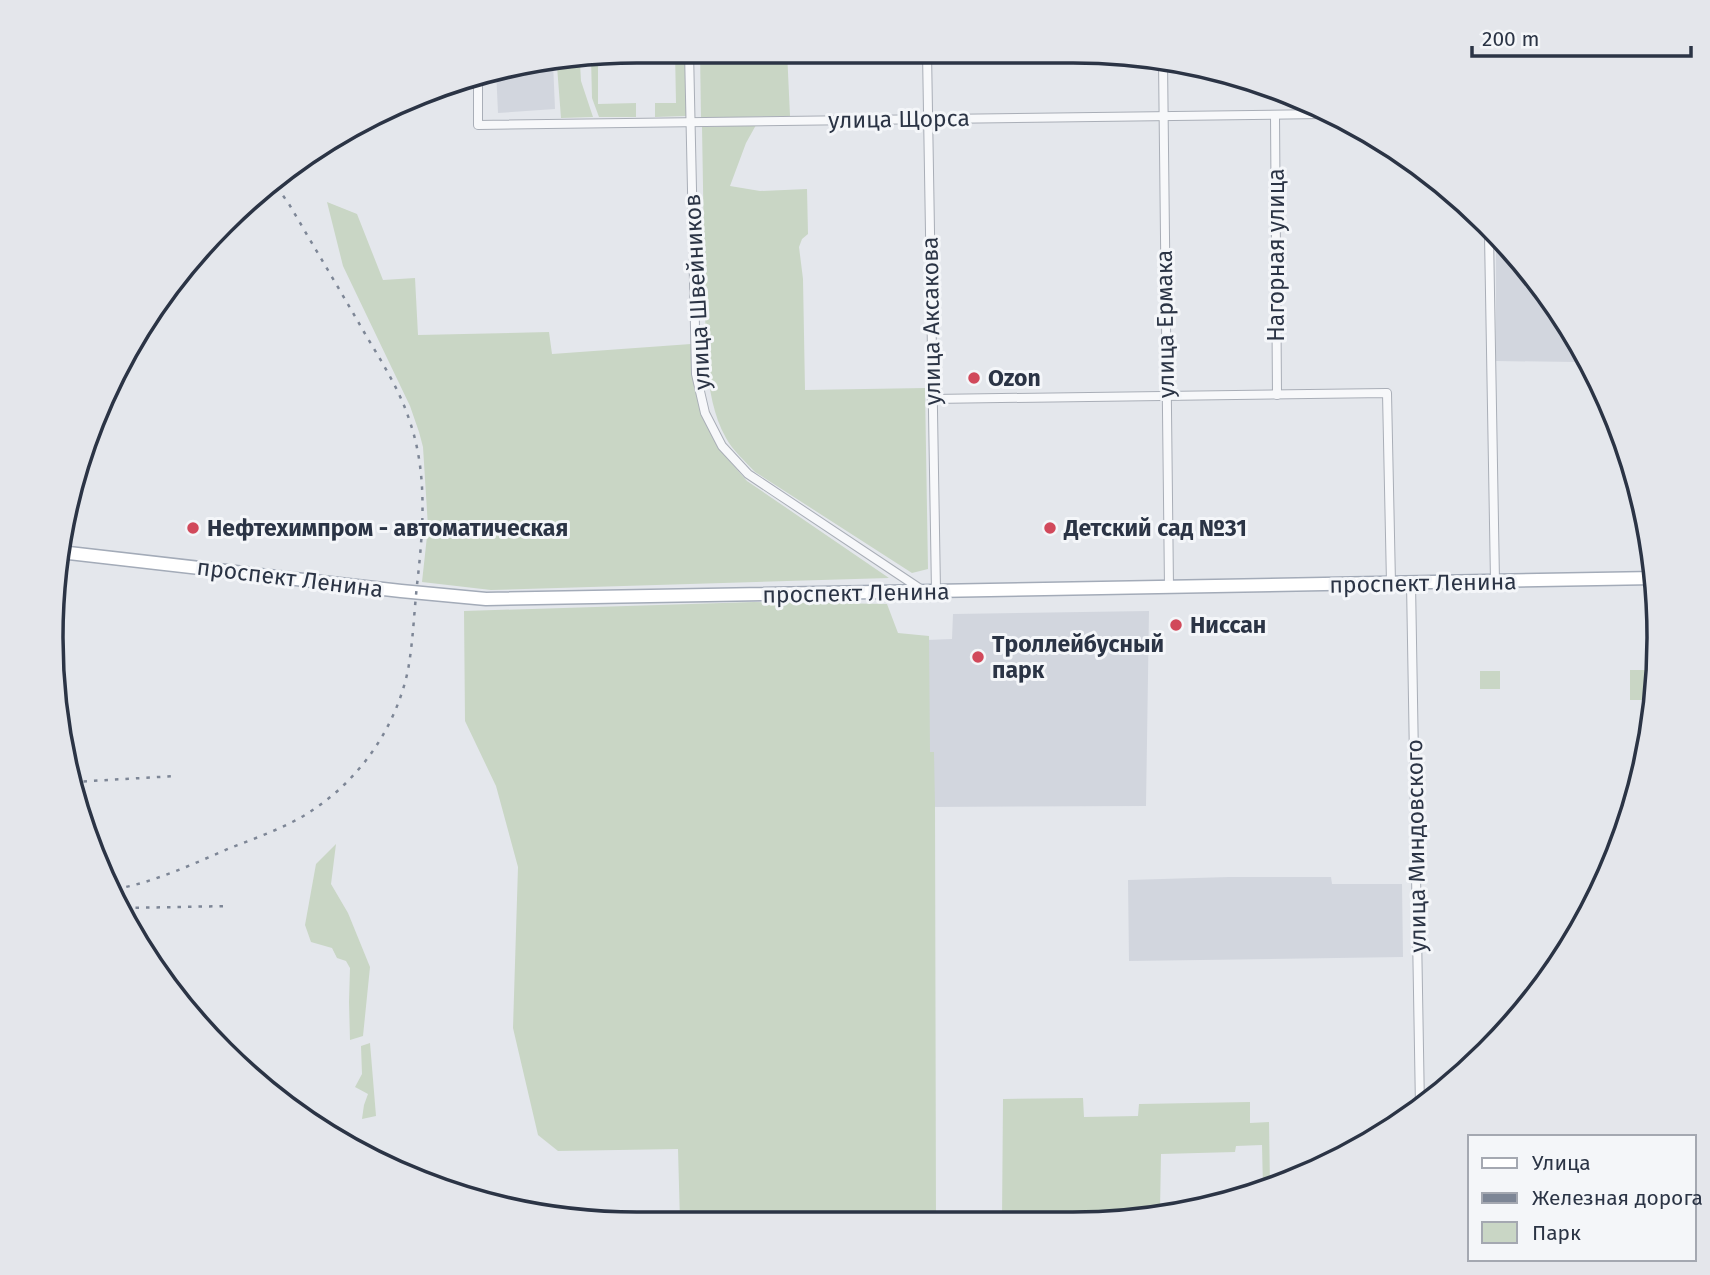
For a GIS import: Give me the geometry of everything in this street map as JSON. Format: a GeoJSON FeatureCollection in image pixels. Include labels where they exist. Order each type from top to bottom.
{"type":"FeatureCollection","features":[{"type":"Feature","properties":{"kind":"main road","name":"проспект Ленина"},"geometry":{"type":"LineString","coordinates":[[70,553],[401,592],[486,599],[1644,578]]}},
{"type":"Feature","properties":{"kind":"street","name":"улица Швейников"},"geometry":{"type":"LineString","coordinates":[[689,63],[696,374],[705,413],[722,446],[748,474],[930,591]]}},
{"type":"Feature","properties":{"kind":"street","name":"улица Аксакова"},"geometry":{"type":"LineString","coordinates":[[926,63],[932,399],[930,591]]}},
{"type":"Feature","properties":{"kind":"street","name":"улица Ермака"},"geometry":{"type":"LineString","coordinates":[[1163,71],[1169,587]]}},
{"type":"Feature","properties":{"kind":"street","name":"улица Щорса"},"geometry":{"type":"LineString","coordinates":[[478,86],[478,125],[1309,114]]}},
{"type":"Feature","properties":{"kind":"street","name":"Нагорная улица"},"geometry":{"type":"LineString","coordinates":[[1275,115],[1277,395]]}},
{"type":"Feature","properties":{"kind":"street"},"geometry":{"type":"LineString","coordinates":[[1489,242],[1495,581]]}},
{"type":"Feature","properties":{"kind":"street"},"geometry":{"type":"LineString","coordinates":[[932,399],[1387,393],[1391,583]]}},
{"type":"Feature","properties":{"kind":"street","name":"улица Миндовского"},"geometry":{"type":"LineString","coordinates":[[1411,583],[1420,1095]]}},
{"type":"Feature","properties":{"kind":"shaded area"},"geometry":{"type":"Polygon","coordinates":[[[553,70],[555,109],[498,113],[497,81],[553,70]]]}},
{"type":"Feature","properties":{"kind":"shaded area"},"geometry":{"type":"Polygon","coordinates":[[[1496,250],[1550,318],[1579,366],[1576,362],[1496,361],[1496,250]]]}},
{"type":"Feature","properties":{"kind":"shaded area","name":"Троллейбусный парк"},"geometry":{"type":"Polygon","coordinates":[[[1149,611],[1146,806],[929,807],[926,640],[952,639],[953,614],[1149,611]]]}},
{"type":"Feature","properties":{"kind":"shaded area"},"geometry":{"type":"Polygon","coordinates":[[[1331,877],[1332,884],[1402,884],[1403,957],[1129,961],[1128,880],[1331,877]]]}},
{"type":"Feature","properties":{"kind":"green space"},"geometry":{"type":"Polygon","coordinates":[[[675,63],[686,63],[686,116],[655,117],[655,103],[676,103],[675,63]]]}},
{"type":"Feature","properties":{"kind":"green space"},"geometry":{"type":"Polygon","coordinates":[[[700,63],[788,63],[790,116],[701,118],[700,63]]]}},
{"type":"Feature","properties":{"kind":"green space"},"geometry":{"type":"Polygon","coordinates":[[[598,64],[598,104],[636,103],[636,117],[599,117],[592,98],[591,65],[598,64]]]}},
{"type":"Feature","properties":{"kind":"green space"},"geometry":{"type":"Polygon","coordinates":[[[580,66],[581,81],[593,117],[561,118],[557,69],[580,66]]]}},
{"type":"Feature","properties":{"kind":"green space"},"geometry":{"type":"Polygon","coordinates":[[[756,125],[746,143],[730,186],[760,191],[807,189],[808,234],[799,247],[803,279],[805,390],[925,388],[928,569],[912,573],[755,472],[732,447],[718,420],[706,364],[702,127],[756,125]]]}},
{"type":"Feature","properties":{"kind":"green space"},"geometry":{"type":"Polygon","coordinates":[[[327,202],[357,214],[383,280],[415,278],[418,335],[549,332],[552,354],[691,344],[695,391],[708,428],[726,457],[747,481],[889,578],[491,590],[422,582],[428,527],[423,447],[410,406],[343,266],[327,202]]]}},
{"type":"Feature","properties":{"kind":"green space"},"geometry":{"type":"Polygon","coordinates":[[[754,602],[887,604],[898,633],[929,636],[930,752],[934,752],[935,805],[936,1212],[680,1212],[678,1149],[558,1151],[538,1135],[513,1028],[518,867],[496,786],[465,721],[464,611],[754,602]]]}},
{"type":"Feature","properties":{"kind":"green space"},"geometry":{"type":"Polygon","coordinates":[[[1630,670],[1646,670],[1643,700],[1630,700],[1630,670]]]}},
{"type":"Feature","properties":{"kind":"green space"},"geometry":{"type":"Polygon","coordinates":[[[1480,671],[1500,671],[1500,689],[1480,689],[1480,671]]]}},
{"type":"Feature","properties":{"kind":"green space"},"geometry":{"type":"Polygon","coordinates":[[[336,844],[331,884],[348,913],[370,967],[363,1036],[350,1040],[350,968],[346,961],[337,958],[332,948],[311,942],[305,925],[316,864],[336,844]]]}},
{"type":"Feature","properties":{"kind":"green space"},"geometry":{"type":"Polygon","coordinates":[[[370,1043],[376,1116],[362,1119],[368,1094],[355,1087],[362,1074],[361,1046],[370,1043]]]}},
{"type":"Feature","properties":{"kind":"green space"},"geometry":{"type":"Polygon","coordinates":[[[1083,1098],[1084,1117],[1138,1116],[1139,1104],[1250,1102],[1250,1123],[1269,1122],[1270,1177],[1263,1180],[1262,1145],[1236,1146],[1235,1152],[1161,1154],[1160,1205],[1110,1211],[1002,1212],[1003,1099],[1083,1098]]]}},
{"type":"Feature","properties":{"kind":"railway"},"geometry":{"type":"LineString","coordinates":[[120,888],[188,866],[281,827],[318,806],[354,775],[369,756],[393,715],[408,670],[422,524],[422,483],[416,442],[406,410],[390,376],[279,190]]}},
{"type":"Feature","properties":{"kind":"railway"},"geometry":{"type":"LineString","coordinates":[[82,781],[176,776]]}},
{"type":"Feature","properties":{"kind":"railway"},"geometry":{"type":"LineString","coordinates":[[131,908],[230,906]]}},
{"type":"Feature","properties":{"kind":"place","name":"Ozon"},"geometry":{"type":"Point","coordinates":[974,378]}},
{"type":"Feature","properties":{"kind":"place","name":"Нефтехимпром - автоматическая"},"geometry":{"type":"Point","coordinates":[193,528]}},
{"type":"Feature","properties":{"kind":"place","name":"Детский сад №31"},"geometry":{"type":"Point","coordinates":[1050,528]}},
{"type":"Feature","properties":{"kind":"place","name":"Ниссан"},"geometry":{"type":"Point","coordinates":[1176,625]}},
{"type":"Feature","properties":{"kind":"place","name":"Троллейбусный парк"},"geometry":{"type":"Point","coordinates":[978,657]}}]}
